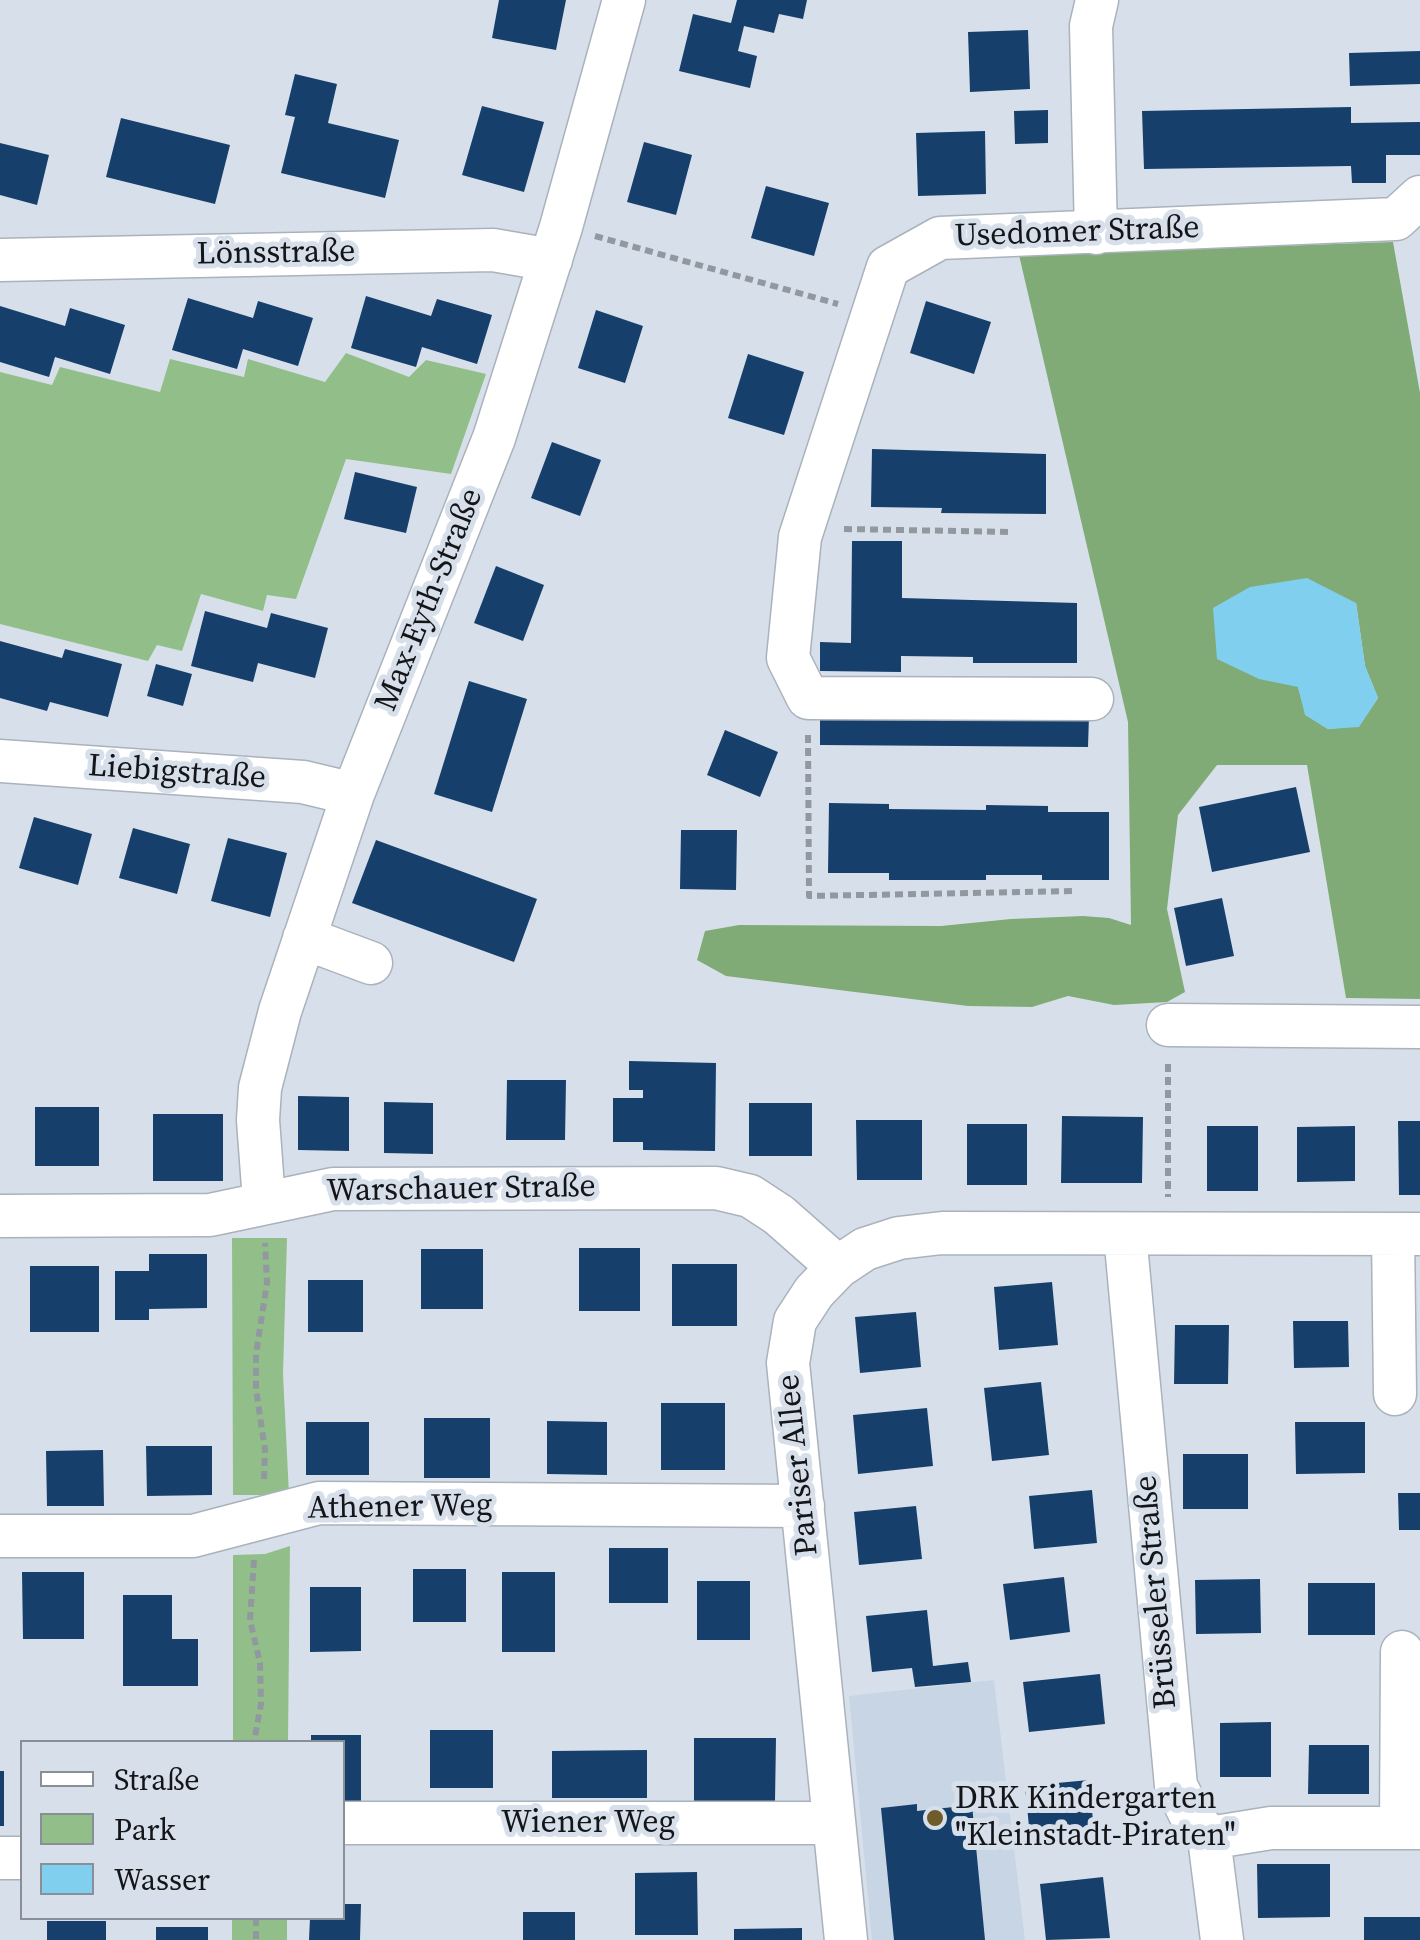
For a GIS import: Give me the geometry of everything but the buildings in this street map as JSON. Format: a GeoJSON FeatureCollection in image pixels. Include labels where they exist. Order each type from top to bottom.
{"type":"FeatureCollection","features":[{"type":"Feature","properties":{"kind":"street","name":"Max-Eyth-Straße"},"geometry":{"type":"LineString","coordinates":[[264,1202],[258,1120],[260,1088],[280,1010],[353,794],[494,438],[556,243],[624,0]]}},
{"type":"Feature","properties":{"kind":"street"},"geometry":{"type":"LineString","coordinates":[[1096,0],[1091,26],[1096,233]]}},
{"type":"Feature","properties":{"kind":"street","name":"Usedomer Straße"},"geometry":{"type":"LineString","coordinates":[[808,698],[788,658],[802,528],[888,267],[940,238],[1396,219],[1420,197]]}},
{"type":"Feature","properties":{"kind":"street","name":"Lönsstraße"},"geometry":{"type":"LineString","coordinates":[[0,260],[493,250],[556,243]]}},
{"type":"Feature","properties":{"kind":"street"},"geometry":{"type":"LineString","coordinates":[[808,698],[1092,699]]}},
{"type":"Feature","properties":{"kind":"street","name":"Liebigstraße"},"geometry":{"type":"LineString","coordinates":[[0,760],[302,782],[353,794]]}},
{"type":"Feature","properties":{"kind":"street"},"geometry":{"type":"LineString","coordinates":[[304,938],[371,963]]}},
{"type":"Feature","properties":{"kind":"street"},"geometry":{"type":"LineString","coordinates":[[1168,1025],[1420,1027]]}},
{"type":"Feature","properties":{"kind":"street","name":"Warschauer Straße"},"geometry":{"type":"LineString","coordinates":[[0,1216],[210,1215],[333,1189],[716,1188],[750,1196],[838,1267]]}},
{"type":"Feature","properties":{"kind":"street","name":"Pariser Allee"},"geometry":{"type":"LineString","coordinates":[[846,1940],[788,1363],[795,1320],[838,1267],[865,1249],[899,1238],[942,1232],[1406,1234],[1395,1394]]}},
{"type":"Feature","properties":{"kind":"street","name":"Brüsseler Straße"},"geometry":{"type":"LineString","coordinates":[[1125,1234],[1176,1786],[1190,1814],[1209,1838],[1222,1940]]}},
{"type":"Feature","properties":{"kind":"street","name":"Athener Weg"},"geometry":{"type":"LineString","coordinates":[[0,1536],[193,1536],[319,1503],[804,1506]]}},
{"type":"Feature","properties":{"kind":"street"},"geometry":{"type":"LineString","coordinates":[[1209,1838],[1271,1828],[1411,1828],[1402,1652]]}},
{"type":"Feature","properties":{"kind":"street","name":"Wiener Weg"},"geometry":{"type":"LineString","coordinates":[[345,1823],[834,1822]]}},
{"type":"Feature","properties":{"kind":"path"},"geometry":{"type":"LineString","coordinates":[[556,243],[874,314]]}},
{"type":"Feature","properties":{"kind":"path"},"geometry":{"type":"LineString","coordinates":[[802,528],[1013,532]]}},
{"type":"Feature","properties":{"kind":"path"},"geometry":{"type":"LineString","coordinates":[[808,698],[809,896],[1076,892]]}},
{"type":"Feature","properties":{"kind":"path"},"geometry":{"type":"LineString","coordinates":[[1168,1025],[1168,1233]]}},
{"type":"Feature","properties":{"kind":"path"},"geometry":{"type":"LineString","coordinates":[[254,1740],[261,1704],[260,1663],[250,1620],[254,1561],[263,1518],[266,1450],[256,1389],[256,1354],[267,1283],[264,1202]]}},
{"type":"Feature","properties":{"kind":"shaded area","name":"DRK Kindergarten \"Kleinstadt-Piraten\""},"geometry":{"type":"Polygon","coordinates":[[[994,1680],[1025,1940],[872,1940],[849,1696],[994,1680]]]}},
{"type":"Feature","properties":{"kind":"green space"},"geometry":{"type":"Polygon","coordinates":[[[1393,242],[1420,393],[1420,999],[1346,998],[1307,765],[1217,765],[1178,815],[1167,909],[1185,992],[1167,1002],[1114,1005],[1068,996],[1032,1007],[968,1006],[726,976],[697,960],[705,931],[739,925],[941,926],[1083,916],[1131,925],[1128,722],[1019,255],[1393,242]],[[1356,603],[1298,687],[1306,715],[1328,729],[1359,726],[1378,698],[1365,666],[1356,603]]]}},
{"type":"Feature","properties":{"kind":"green space"},"geometry":{"type":"Polygon","coordinates":[[[346,353],[409,377],[426,360],[486,374],[451,474],[346,459],[296,599],[267,595],[263,611],[201,594],[182,651],[157,645],[148,661],[0,624],[0,372],[52,385],[60,367],[160,392],[170,359],[244,377],[248,359],[325,382],[346,353]]]}},
{"type":"Feature","properties":{"kind":"green space"},"geometry":{"type":"Polygon","coordinates":[[[232,1238],[287,1238],[283,1374],[289,1495],[233,1495],[232,1238]]]}},
{"type":"Feature","properties":{"kind":"green space"},"geometry":{"type":"Polygon","coordinates":[[[290,1546],[288,1740],[233,1740],[233,1555],[265,1554],[290,1546]]]}},
{"type":"Feature","properties":{"kind":"green space"},"geometry":{"type":"Polygon","coordinates":[[[232,1920],[287,1920],[287,1940],[232,1940],[232,1920]]]}},
{"type":"Feature","properties":{"kind":"water"},"geometry":{"type":"Polygon","coordinates":[[[1307,578],[1356,603],[1365,666],[1378,698],[1359,727],[1328,729],[1305,715],[1298,687],[1259,679],[1217,659],[1213,608],[1250,587],[1307,578]]]}},
{"type":"Feature","properties":{"kind":"place","name":"DRK Kindergarten \"Kleinstadt-Piraten\""},"geometry":{"type":"Point","coordinates":[935,1818]}}]}
